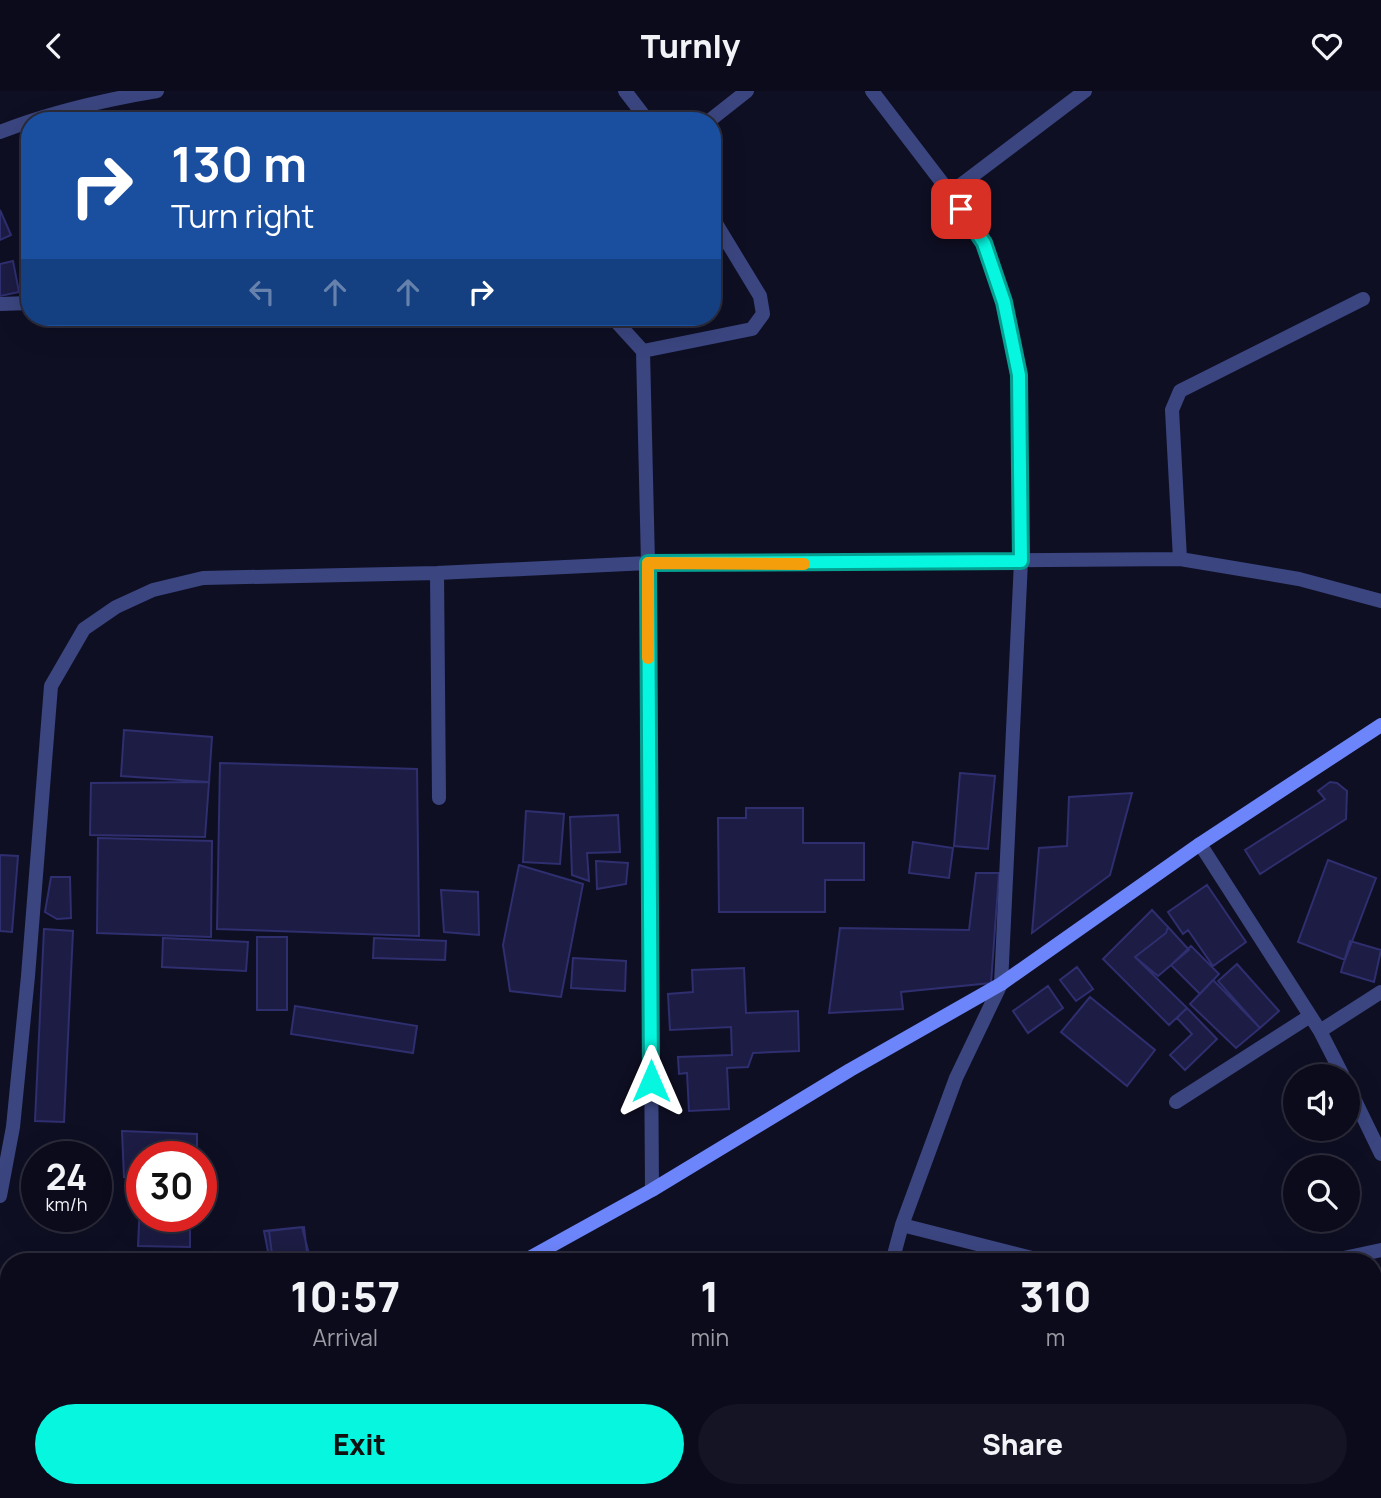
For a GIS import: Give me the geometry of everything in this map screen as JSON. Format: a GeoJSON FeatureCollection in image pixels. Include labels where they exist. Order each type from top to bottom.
{"type":"FeatureCollection","features":[{"type":"Feature","properties":{"kind":"main road"},"geometry":{"type":"LineString","coordinates":[[538,1253],[652,1190],[850,1070],[1001,984],[1200,844],[1381,725]]}},
{"type":"Feature","properties":{"kind":"street"},"geometry":{"type":"LineString","coordinates":[[57,112],[100,100],[157,91]]}},
{"type":"Feature","properties":{"kind":"street"},"geometry":{"type":"LineString","coordinates":[[625,91],[641,112]]}},
{"type":"Feature","properties":{"kind":"street"},"geometry":{"type":"LineString","coordinates":[[720,112],[747,91]]}},
{"type":"Feature","properties":{"kind":"street"},"geometry":{"type":"LineString","coordinates":[[872,91],[950,193],[984,243],[1004,302],[1019,375],[1021,561],[1001,984],[956,1078],[902,1225],[894,1253]]}},
{"type":"Feature","properties":{"kind":"street"},"geometry":{"type":"LineString","coordinates":[[950,193],[1085,91]]}},
{"type":"Feature","properties":{"kind":"street"},"geometry":{"type":"LineString","coordinates":[[0,132],[21,124]]}},
{"type":"Feature","properties":{"kind":"street"},"geometry":{"type":"LineString","coordinates":[[643,352],[752,329],[763,314],[760,296],[721,232]]}},
{"type":"Feature","properties":{"kind":"street"},"geometry":{"type":"LineString","coordinates":[[1180,559],[1172,410],[1180,391],[1363,299]]}},
{"type":"Feature","properties":{"kind":"street"},"geometry":{"type":"LineString","coordinates":[[0,304],[21,303]]}},
{"type":"Feature","properties":{"kind":"street"},"geometry":{"type":"LineString","coordinates":[[620,326],[643,352],[648,563],[652,1190]]}},
{"type":"Feature","properties":{"kind":"street"},"geometry":{"type":"LineString","coordinates":[[0,1196],[16,1100],[51,686],[84,629],[116,607],[153,590],[203,578],[437,573],[648,563],[1180,559],[1299,579],[1381,601]]}},
{"type":"Feature","properties":{"kind":"street"},"geometry":{"type":"LineString","coordinates":[[437,573],[439,797]]}},
{"type":"Feature","properties":{"kind":"street"},"geometry":{"type":"LineString","coordinates":[[1200,844],[1320,1031],[1337,1064]]}},
{"type":"Feature","properties":{"kind":"street"},"geometry":{"type":"LineString","coordinates":[[1320,1031],[1381,992]]}},
{"type":"Feature","properties":{"kind":"street"},"geometry":{"type":"LineString","coordinates":[[1176,1102],[1310,1016]]}},
{"type":"Feature","properties":{"kind":"street"},"geometry":{"type":"LineString","coordinates":[[1360,1111],[1381,1154]]}},
{"type":"Feature","properties":{"kind":"street"},"geometry":{"type":"LineString","coordinates":[[902,1225],[1012,1253]]}},
{"type":"Feature","properties":{"kind":"building"},"geometry":{"type":"Polygon","coordinates":[[[0,210],[11,235],[0,240],[0,210]]]}},
{"type":"Feature","properties":{"kind":"building"},"geometry":{"type":"Polygon","coordinates":[[[13,261],[19,292],[0,296],[0,264],[13,261]]]}},
{"type":"Feature","properties":{"kind":"building"},"geometry":{"type":"Polygon","coordinates":[[[124,730],[212,737],[209,782],[121,776],[124,730]]]}},
{"type":"Feature","properties":{"kind":"building"},"geometry":{"type":"Polygon","coordinates":[[[220,763],[417,769],[419,936],[217,929],[220,763]]]}},
{"type":"Feature","properties":{"kind":"building"},"geometry":{"type":"Polygon","coordinates":[[[960,773],[995,776],[988,849],[954,846],[960,773]]]}},
{"type":"Feature","properties":{"kind":"building"},"geometry":{"type":"Polygon","coordinates":[[[209,782],[205,837],[90,835],[91,783],[209,782]]]}},
{"type":"Feature","properties":{"kind":"building"},"geometry":{"type":"Polygon","coordinates":[[[1330,782],[1337,783],[1347,791],[1346,819],[1260,874],[1245,850],[1325,799],[1318,791],[1330,782]]]}},
{"type":"Feature","properties":{"kind":"building"},"geometry":{"type":"Polygon","coordinates":[[[1132,793],[1110,875],[1032,933],[1039,848],[1067,846],[1069,797],[1132,793]]]}},
{"type":"Feature","properties":{"kind":"building"},"geometry":{"type":"Polygon","coordinates":[[[746,808],[803,808],[803,843],[864,843],[864,880],[825,880],[825,912],[719,912],[718,818],[746,818],[746,808]]]}},
{"type":"Feature","properties":{"kind":"building"},"geometry":{"type":"Polygon","coordinates":[[[526,811],[564,814],[560,864],[523,862],[526,811]]]}},
{"type":"Feature","properties":{"kind":"building"},"geometry":{"type":"Polygon","coordinates":[[[618,815],[620,852],[587,853],[589,881],[572,875],[570,817],[618,815]]]}},
{"type":"Feature","properties":{"kind":"building"},"geometry":{"type":"Polygon","coordinates":[[[98,838],[212,841],[211,937],[97,933],[98,838]]]}},
{"type":"Feature","properties":{"kind":"building"},"geometry":{"type":"Polygon","coordinates":[[[913,842],[953,848],[949,878],[909,873],[913,842]]]}},
{"type":"Feature","properties":{"kind":"building"},"geometry":{"type":"Polygon","coordinates":[[[0,855],[18,856],[12,932],[0,931],[0,855]]]}},
{"type":"Feature","properties":{"kind":"building"},"geometry":{"type":"Polygon","coordinates":[[[1328,860],[1376,878],[1345,960],[1298,942],[1328,860]]]}},
{"type":"Feature","properties":{"kind":"building"},"geometry":{"type":"Polygon","coordinates":[[[596,861],[628,863],[626,884],[597,889],[596,861]]]}},
{"type":"Feature","properties":{"kind":"building"},"geometry":{"type":"Polygon","coordinates":[[[519,865],[583,884],[561,997],[510,991],[503,945],[519,865]]]}},
{"type":"Feature","properties":{"kind":"building"},"geometry":{"type":"Polygon","coordinates":[[[976,873],[999,873],[991,983],[901,992],[903,1009],[829,1013],[840,928],[969,930],[976,873]]]}},
{"type":"Feature","properties":{"kind":"building"},"geometry":{"type":"Polygon","coordinates":[[[51,877],[70,877],[71,918],[57,919],[45,912],[51,877]]]}},
{"type":"Feature","properties":{"kind":"building"},"geometry":{"type":"Polygon","coordinates":[[[1207,885],[1246,942],[1213,966],[1188,930],[1183,934],[1168,912],[1207,885]]]}},
{"type":"Feature","properties":{"kind":"building"},"geometry":{"type":"Polygon","coordinates":[[[441,890],[478,892],[479,935],[444,932],[441,890]]]}},
{"type":"Feature","properties":{"kind":"building"},"geometry":{"type":"Polygon","coordinates":[[[1152,910],[1168,927],[1166,933],[1135,957],[1187,1008],[1169,1025],[1103,959],[1152,910]]]}},
{"type":"Feature","properties":{"kind":"building"},"geometry":{"type":"Polygon","coordinates":[[[1168,927],[1189,950],[1158,976],[1135,957],[1166,933],[1168,927]]]}},
{"type":"Feature","properties":{"kind":"building"},"geometry":{"type":"Polygon","coordinates":[[[44,929],[73,931],[64,1122],[35,1121],[44,929]]]}},
{"type":"Feature","properties":{"kind":"building"},"geometry":{"type":"Polygon","coordinates":[[[257,937],[287,937],[287,1010],[257,1010],[257,937]]]}},
{"type":"Feature","properties":{"kind":"building"},"geometry":{"type":"Polygon","coordinates":[[[163,938],[248,942],[246,971],[162,967],[163,938]]]}},
{"type":"Feature","properties":{"kind":"building"},"geometry":{"type":"Polygon","coordinates":[[[374,938],[446,941],[445,960],[373,958],[374,938]]]}},
{"type":"Feature","properties":{"kind":"building"},"geometry":{"type":"Polygon","coordinates":[[[1350,941],[1381,950],[1374,982],[1341,972],[1350,941]]]}},
{"type":"Feature","properties":{"kind":"building"},"geometry":{"type":"Polygon","coordinates":[[[1191,946],[1219,974],[1200,994],[1171,965],[1191,946]]]}},
{"type":"Feature","properties":{"kind":"building"},"geometry":{"type":"Polygon","coordinates":[[[573,958],[626,961],[625,991],[571,988],[573,958]]]}},
{"type":"Feature","properties":{"kind":"building"},"geometry":{"type":"Polygon","coordinates":[[[1237,964],[1279,1011],[1260,1028],[1218,981],[1237,964]]]}},
{"type":"Feature","properties":{"kind":"building"},"geometry":{"type":"Polygon","coordinates":[[[1077,967],[1093,989],[1076,1001],[1060,980],[1077,967]]]}},
{"type":"Feature","properties":{"kind":"building"},"geometry":{"type":"Polygon","coordinates":[[[744,968],[746,1013],[798,1011],[799,1051],[753,1053],[748,1067],[727,1068],[729,1109],[689,1111],[687,1073],[679,1074],[678,1057],[732,1055],[731,1027],[670,1030],[668,994],[693,992],[692,970],[744,968]]]}},
{"type":"Feature","properties":{"kind":"building"},"geometry":{"type":"Polygon","coordinates":[[[1213,980],[1260,1028],[1236,1048],[1190,1004],[1213,980]]]}},
{"type":"Feature","properties":{"kind":"building"},"geometry":{"type":"Polygon","coordinates":[[[1048,986],[1063,1008],[1028,1033],[1013,1011],[1048,986]]]}},
{"type":"Feature","properties":{"kind":"building"},"geometry":{"type":"Polygon","coordinates":[[[1090,997],[1155,1050],[1127,1086],[1061,1032],[1090,997]]]}},
{"type":"Feature","properties":{"kind":"building"},"geometry":{"type":"Polygon","coordinates":[[[295,1006],[417,1026],[413,1053],[291,1034],[295,1006]]]}},
{"type":"Feature","properties":{"kind":"building"},"geometry":{"type":"Polygon","coordinates":[[[1187,1008],[1217,1039],[1185,1070],[1170,1055],[1192,1034],[1177,1018],[1187,1008]]]}},
{"type":"Feature","properties":{"kind":"building"},"geometry":{"type":"Polygon","coordinates":[[[122,1131],[197,1134],[197,1141],[126,1141],[124,1177],[122,1131]]]}},
{"type":"Feature","properties":{"kind":"building"},"geometry":{"type":"Polygon","coordinates":[[[302,1227],[309,1253],[268,1253],[264,1231],[302,1227]]]}},
{"type":"Feature","properties":{"kind":"building"},"geometry":{"type":"Polygon","coordinates":[[[304,1227],[307,1253],[272,1253],[269,1231],[304,1227]]]}},
{"type":"Feature","properties":{"kind":"building"},"geometry":{"type":"Polygon","coordinates":[[[139,1232],[190,1232],[190,1247],[138,1246],[139,1232]]]}},
{"type":"Feature","properties":{"kind":"slow traffic"},"geometry":{"type":"LineString","coordinates":[[648,658],[648,563],[804,564]]}},
{"type":"Feature","properties":{"kind":"route"},"geometry":{"type":"LineString","coordinates":[[651,1081],[648,563],[1021,561],[1019,375],[1004,302],[984,243],[961,209]]}}]}
